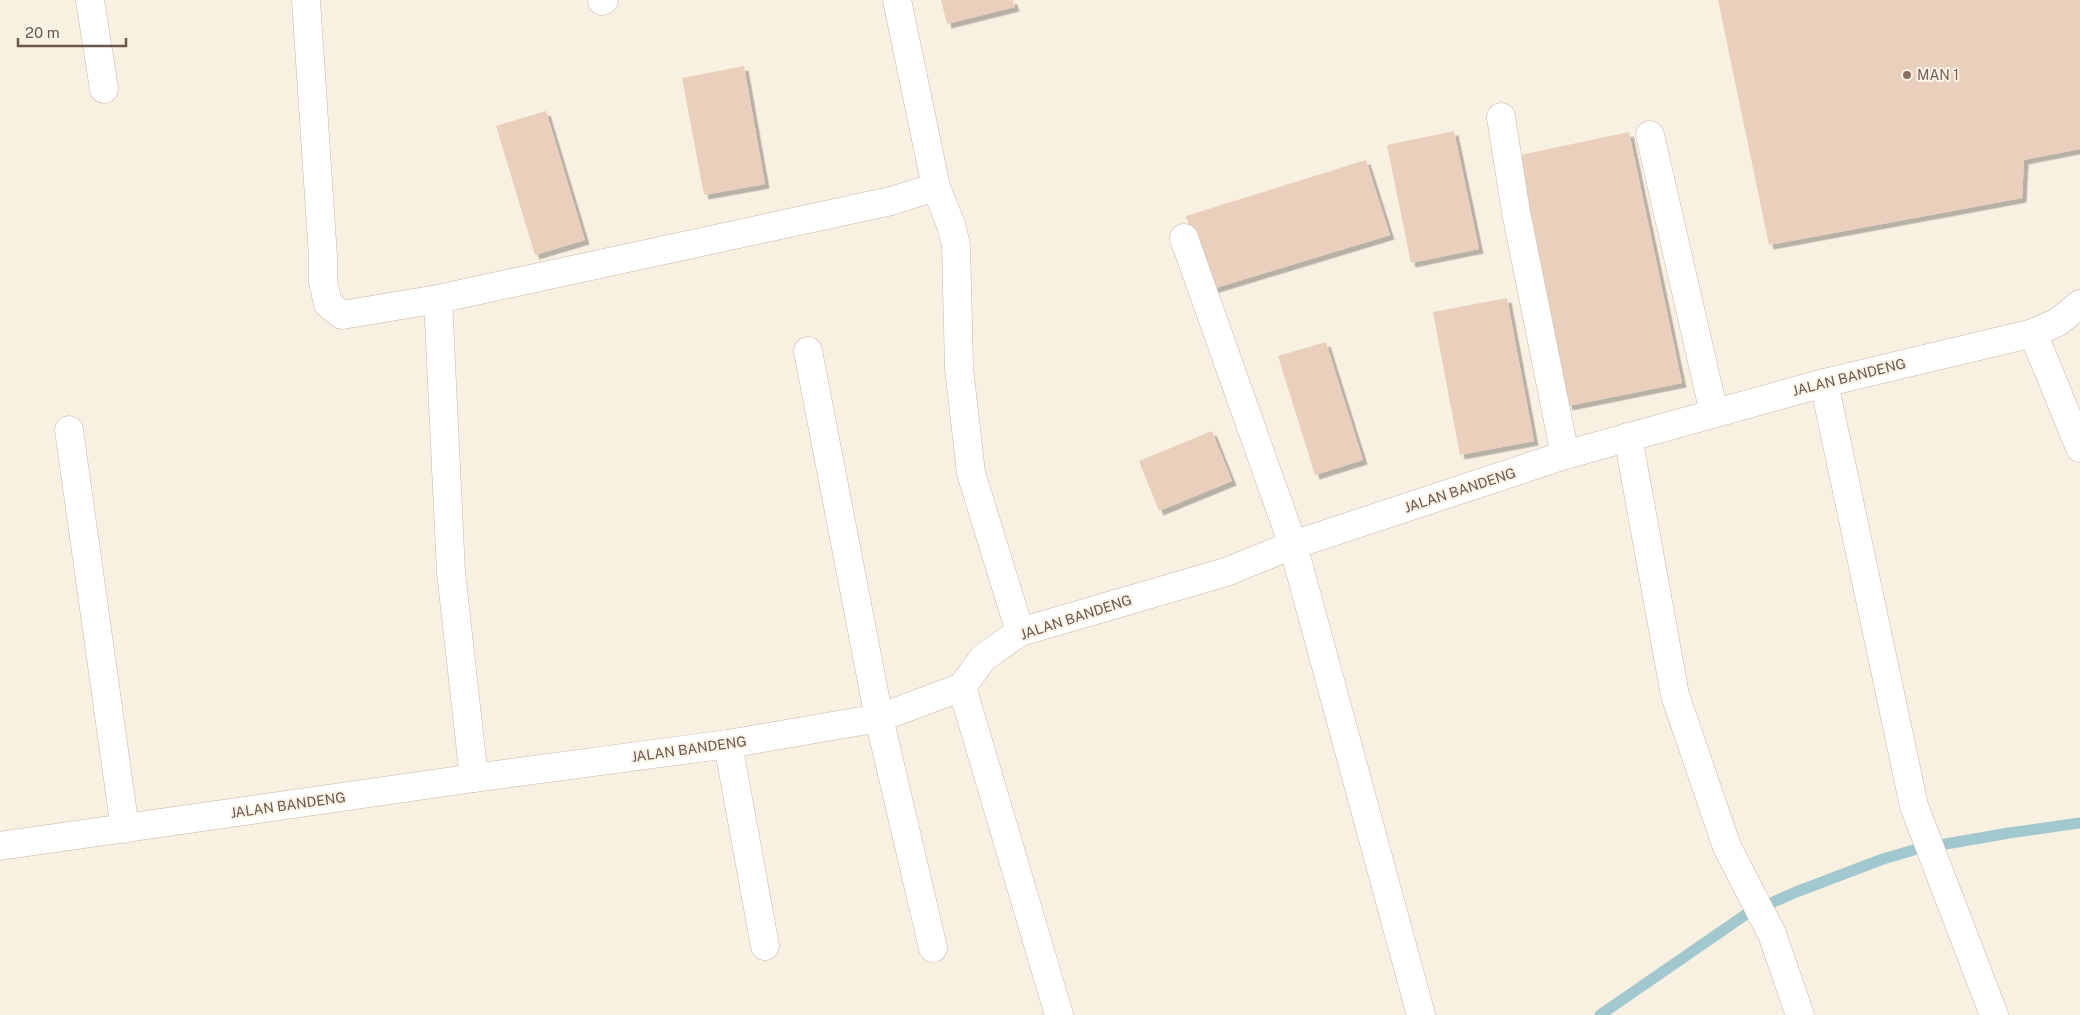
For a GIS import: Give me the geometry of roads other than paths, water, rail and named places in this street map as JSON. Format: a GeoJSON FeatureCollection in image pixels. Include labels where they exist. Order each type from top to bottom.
{"type":"FeatureCollection","features":[{"type":"Feature","properties":{"kind":"street"},"geometry":{"type":"LineString","coordinates":[[90,0],[104,89]]}},
{"type":"Feature","properties":{"kind":"street"},"geometry":{"type":"LineString","coordinates":[[306,0],[324,257],[323,281],[328,304],[342,315],[438,298],[891,201],[936,187]]}},
{"type":"Feature","properties":{"kind":"street"},"geometry":{"type":"LineString","coordinates":[[897,0],[936,187],[951,225],[956,245],[959,368],[971,473],[1020,632]]}},
{"type":"Feature","properties":{"kind":"street"},"geometry":{"type":"LineString","coordinates":[[1501,117],[1516,212],[1565,455]]}},
{"type":"Feature","properties":{"kind":"street"},"geometry":{"type":"LineString","coordinates":[[1650,135],[1714,413]]}},
{"type":"Feature","properties":{"kind":"street"},"geometry":{"type":"LineString","coordinates":[[1184,238],[1293,545],[1421,1015]]}},
{"type":"Feature","properties":{"kind":"street"},"geometry":{"type":"LineString","coordinates":[[438,298],[452,572],[474,778]]}},
{"type":"Feature","properties":{"kind":"street","name":"JALAN BANDENG"},"geometry":{"type":"LineString","coordinates":[[0,846],[474,778],[728,744],[879,718],[962,687],[983,658],[1020,632],[1226,572],[1293,545],[1565,455],[1824,383],[2033,333],[2058,322],[2080,304]]}},
{"type":"Feature","properties":{"kind":"street"},"geometry":{"type":"LineString","coordinates":[[2033,333],[2080,448]]}},
{"type":"Feature","properties":{"kind":"street"},"geometry":{"type":"LineString","coordinates":[[808,351],[879,718],[933,948]]}},
{"type":"Feature","properties":{"kind":"street"},"geometry":{"type":"LineString","coordinates":[[1824,383],[1914,806],[1994,1015]]}},
{"type":"Feature","properties":{"kind":"street"},"geometry":{"type":"LineString","coordinates":[[68,430],[125,829]]}},
{"type":"Feature","properties":{"kind":"street"},"geometry":{"type":"LineString","coordinates":[[1628,437],[1675,695],[1727,847],[1772,934],[1800,1015]]}},
{"type":"Feature","properties":{"kind":"street"},"geometry":{"type":"LineString","coordinates":[[962,687],[1059,1015]]}},
{"type":"Feature","properties":{"kind":"street"},"geometry":{"type":"LineString","coordinates":[[728,744],[765,946]]}},
{"type":"Feature","properties":{"kind":"waterway"},"geometry":{"type":"LineString","coordinates":[[1600,1015],[1748,913],[1796,892],[1883,859],[1917,849],[2080,823]]}},
{"type":"Feature","properties":{"kind":"place","name":"MAN 1"},"geometry":{"type":"Point","coordinates":[1907,75]}}]}
